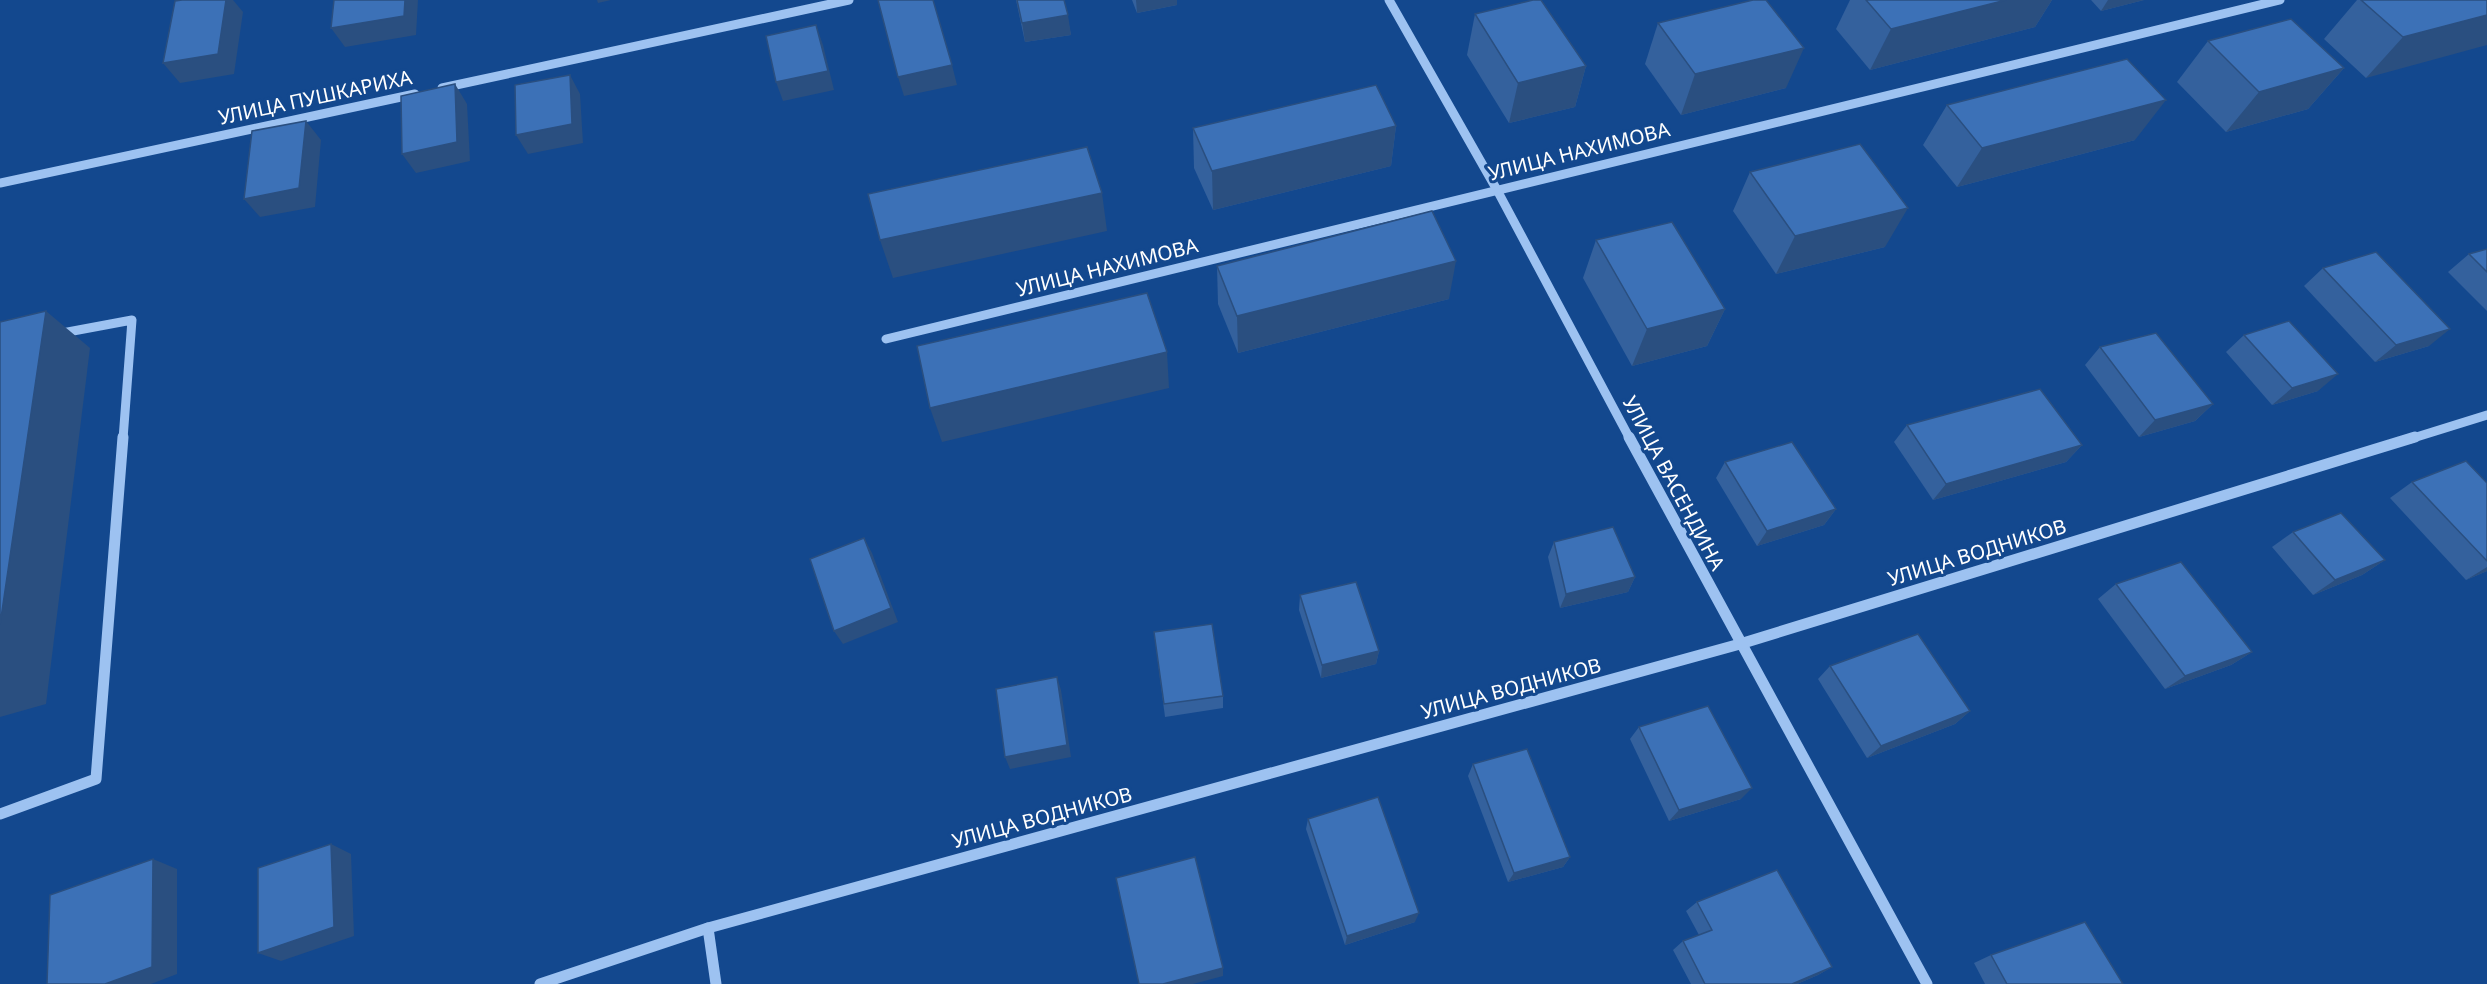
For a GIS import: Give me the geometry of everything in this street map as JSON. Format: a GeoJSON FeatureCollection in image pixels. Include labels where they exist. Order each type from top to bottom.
{"type":"FeatureCollection","features":[{"type":"Feature","properties":{"kind":"street","name":"УЛИЦА ПУШКАРИХА"},"geometry":{"type":"LineString","coordinates":[[0,183],[849,0]]}},
{"type":"Feature","properties":{"kind":"street","name":"УЛИЦА ВАСЕНДИНА"},"geometry":{"type":"LineString","coordinates":[[1389,0],[1497,190],[1740,644],[1927,984]]}},
{"type":"Feature","properties":{"kind":"street","name":"УЛИЦА НАХИМОВА"},"geometry":{"type":"LineString","coordinates":[[886,339],[2280,0]]}},
{"type":"Feature","properties":{"kind":"street"},"geometry":{"type":"LineString","coordinates":[[0,814],[96,779],[132,320],[44,336]]}},
{"type":"Feature","properties":{"kind":"street","name":"УЛИЦА ВОДНИКОВ"},"geometry":{"type":"LineString","coordinates":[[540,984],[708,928],[1740,644],[2487,415]]}},
{"type":"Feature","properties":{"kind":"street"},"geometry":{"type":"LineString","coordinates":[[708,928],[716,984]]}},
{"type":"Feature","properties":{"kind":"building"},"geometry":{"type":"Polygon","coordinates":[[[226,0],[218,54],[163,63],[175,1],[226,0]]]}},
{"type":"Feature","properties":{"kind":"building"},"geometry":{"type":"Polygon","coordinates":[[[334,0],[405,0],[404,16],[331,28],[334,0]]]}},
{"type":"Feature","properties":{"kind":"building"},"geometry":{"type":"Polygon","coordinates":[[[878,0],[933,0],[952,65],[898,77],[878,0]]]}},
{"type":"Feature","properties":{"kind":"building"},"geometry":{"type":"Polygon","coordinates":[[[1017,0],[1064,0],[1068,15],[1022,23],[1017,0]]]}},
{"type":"Feature","properties":{"kind":"building"},"geometry":{"type":"Polygon","coordinates":[[[1541,0],[1586,66],[1518,83],[1475,14],[1541,0]]]}},
{"type":"Feature","properties":{"kind":"building"},"geometry":{"type":"Polygon","coordinates":[[[1753,0],[1766,0],[1804,48],[1695,74],[1658,23],[1753,0]]]}},
{"type":"Feature","properties":{"kind":"building"},"geometry":{"type":"Polygon","coordinates":[[[1866,0],[2006,0],[1891,29],[1866,0]]]}},
{"type":"Feature","properties":{"kind":"building"},"geometry":{"type":"Polygon","coordinates":[[[2361,0],[2487,0],[2487,15],[2403,37],[2361,0]]]}},
{"type":"Feature","properties":{"kind":"building"},"geometry":{"type":"Polygon","coordinates":[[[2291,19],[2344,68],[2259,92],[2208,41],[2291,19]]]}},
{"type":"Feature","properties":{"kind":"building"},"geometry":{"type":"Polygon","coordinates":[[[816,25],[828,71],[776,82],[766,36],[816,25]]]}},
{"type":"Feature","properties":{"kind":"building"},"geometry":{"type":"Polygon","coordinates":[[[2127,59],[2166,100],[1982,148],[1947,105],[2127,59]]]}},
{"type":"Feature","properties":{"kind":"building"},"geometry":{"type":"Polygon","coordinates":[[[570,75],[572,124],[516,135],[515,85],[570,75]]]}},
{"type":"Feature","properties":{"kind":"building"},"geometry":{"type":"Polygon","coordinates":[[[455,84],[457,142],[402,154],[401,96],[455,84]]]}},
{"type":"Feature","properties":{"kind":"building"},"geometry":{"type":"Polygon","coordinates":[[[1376,85],[1396,126],[1212,171],[1193,128],[1376,85]]]}},
{"type":"Feature","properties":{"kind":"building"},"geometry":{"type":"Polygon","coordinates":[[[306,121],[299,188],[244,199],[252,131],[306,121]]]}},
{"type":"Feature","properties":{"kind":"building"},"geometry":{"type":"Polygon","coordinates":[[[1860,144],[1908,208],[1795,236],[1750,172],[1860,144]]]}},
{"type":"Feature","properties":{"kind":"building"},"geometry":{"type":"Polygon","coordinates":[[[1087,147],[1102,193],[880,240],[868,194],[1087,147]]]}},
{"type":"Feature","properties":{"kind":"building"},"geometry":{"type":"Polygon","coordinates":[[[1432,211],[1456,261],[1237,316],[1217,266],[1432,211]]]}},
{"type":"Feature","properties":{"kind":"building"},"geometry":{"type":"Polygon","coordinates":[[[1672,222],[1725,309],[1647,329],[1596,240],[1672,222]]]}},
{"type":"Feature","properties":{"kind":"building"},"geometry":{"type":"Polygon","coordinates":[[[2487,249],[2487,272],[2469,254],[2487,249]]]}},
{"type":"Feature","properties":{"kind":"building"},"geometry":{"type":"Polygon","coordinates":[[[2376,252],[2450,329],[2396,345],[2323,268],[2376,252]]]}},
{"type":"Feature","properties":{"kind":"building"},"geometry":{"type":"Polygon","coordinates":[[[1147,293],[1167,352],[930,408],[917,346],[1147,293]]]}},
{"type":"Feature","properties":{"kind":"building"},"geometry":{"type":"Polygon","coordinates":[[[46,311],[0,625],[0,322],[46,311]]]}},
{"type":"Feature","properties":{"kind":"building"},"geometry":{"type":"Polygon","coordinates":[[[2289,321],[2338,374],[2292,388],[2244,335],[2289,321]]]}},
{"type":"Feature","properties":{"kind":"building"},"geometry":{"type":"Polygon","coordinates":[[[2156,333],[2213,404],[2155,420],[2100,347],[2156,333]]]}},
{"type":"Feature","properties":{"kind":"building"},"geometry":{"type":"Polygon","coordinates":[[[2040,389],[2082,445],[1946,484],[1907,425],[2040,389]]]}},
{"type":"Feature","properties":{"kind":"building"},"geometry":{"type":"Polygon","coordinates":[[[1792,442],[1836,509],[1767,531],[1725,462],[1792,442]]]}},
{"type":"Feature","properties":{"kind":"building"},"geometry":{"type":"Polygon","coordinates":[[[2466,461],[2487,483],[2487,561],[2412,482],[2466,461]]]}},
{"type":"Feature","properties":{"kind":"building"},"geometry":{"type":"Polygon","coordinates":[[[2341,513],[2385,560],[2335,580],[2293,532],[2341,513]]]}},
{"type":"Feature","properties":{"kind":"building"},"geometry":{"type":"Polygon","coordinates":[[[1613,527],[1635,577],[1566,594],[1554,542],[1613,527]]]}},
{"type":"Feature","properties":{"kind":"building"},"geometry":{"type":"Polygon","coordinates":[[[864,538],[891,608],[834,631],[810,559],[864,538]]]}},
{"type":"Feature","properties":{"kind":"building"},"geometry":{"type":"Polygon","coordinates":[[[2181,562],[2252,652],[2185,676],[2116,584],[2181,562]]]}},
{"type":"Feature","properties":{"kind":"building"},"geometry":{"type":"Polygon","coordinates":[[[1356,582],[1379,651],[1322,665],[1300,595],[1356,582]]]}},
{"type":"Feature","properties":{"kind":"building"},"geometry":{"type":"Polygon","coordinates":[[[1212,624],[1223,696],[1164,704],[1154,632],[1212,624]]]}},
{"type":"Feature","properties":{"kind":"building"},"geometry":{"type":"Polygon","coordinates":[[[1918,634],[1970,711],[1881,746],[1830,666],[1918,634]]]}},
{"type":"Feature","properties":{"kind":"building"},"geometry":{"type":"Polygon","coordinates":[[[1057,677],[1067,745],[1005,757],[996,689],[1057,677]]]}},
{"type":"Feature","properties":{"kind":"building"},"geometry":{"type":"Polygon","coordinates":[[[1708,706],[1752,788],[1679,810],[1639,727],[1708,706]]]}},
{"type":"Feature","properties":{"kind":"building"},"geometry":{"type":"Polygon","coordinates":[[[1527,749],[1570,857],[1514,873],[1473,764],[1527,749]]]}},
{"type":"Feature","properties":{"kind":"building"},"geometry":{"type":"Polygon","coordinates":[[[1378,797],[1419,913],[1347,936],[1308,819],[1378,797]]]}},
{"type":"Feature","properties":{"kind":"building"},"geometry":{"type":"Polygon","coordinates":[[[331,844],[334,927],[258,953],[258,868],[331,844]]]}},
{"type":"Feature","properties":{"kind":"building"},"geometry":{"type":"Polygon","coordinates":[[[1195,857],[1223,968],[1163,984],[1139,984],[1116,878],[1195,857]]]}},
{"type":"Feature","properties":{"kind":"building"},"geometry":{"type":"Polygon","coordinates":[[[153,859],[152,967],[105,984],[47,984],[50,895],[153,859]]]}},
{"type":"Feature","properties":{"kind":"building"},"geometry":{"type":"Polygon","coordinates":[[[1777,870],[1832,967],[1792,984],[1705,984],[1683,941],[1712,930],[1697,902],[1777,870]]]}},
{"type":"Feature","properties":{"kind":"building"},"geometry":{"type":"Polygon","coordinates":[[[2085,922],[2123,984],[2007,984],[1991,955],[2085,922]]]}}]}
